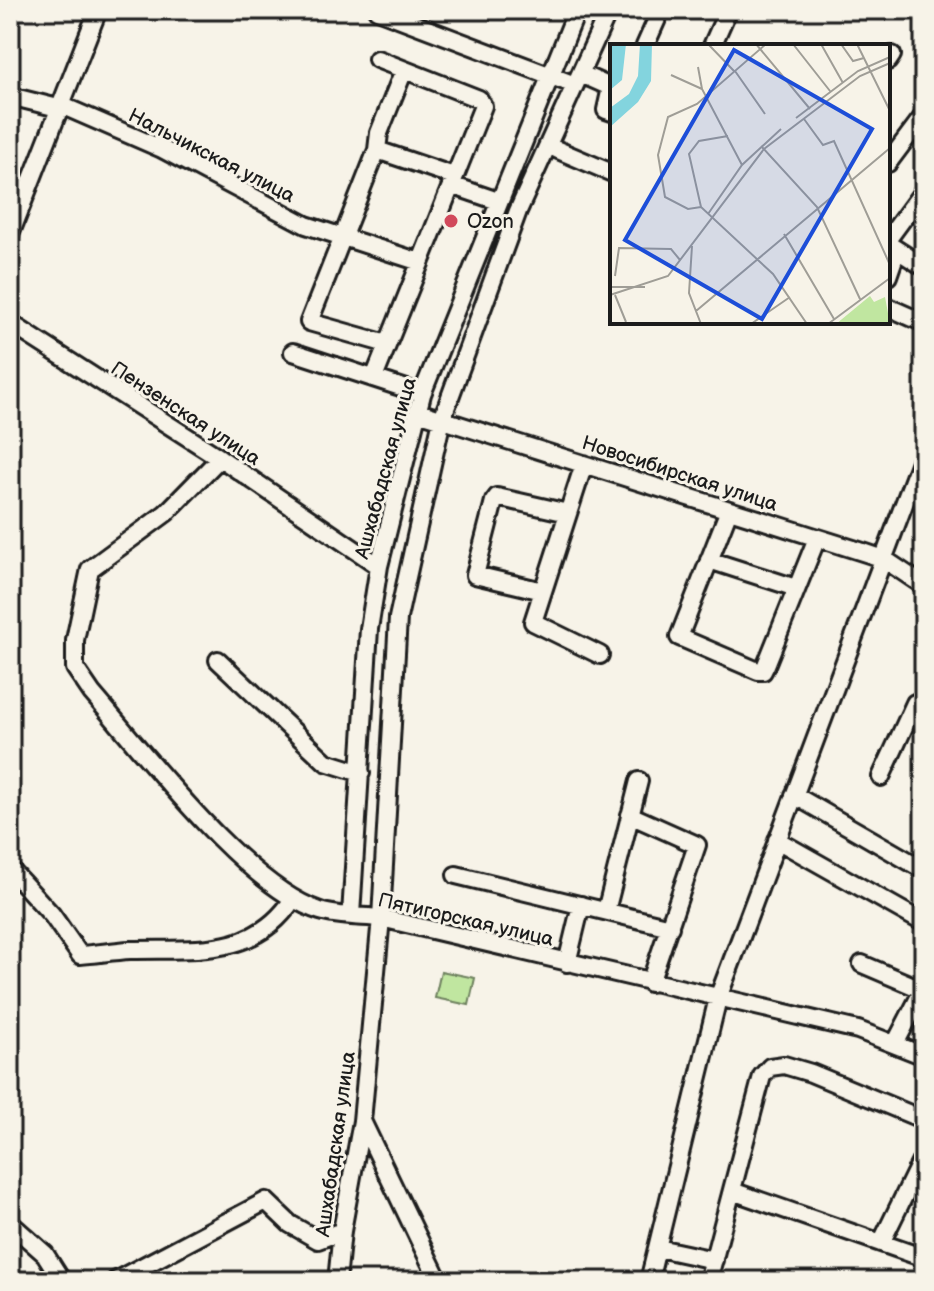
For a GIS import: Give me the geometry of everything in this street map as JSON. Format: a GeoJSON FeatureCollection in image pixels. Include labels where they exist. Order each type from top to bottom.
{"type":"FeatureCollection","features":[{"type":"Feature","properties":{"kind":"street"},"geometry":{"type":"LineString","coordinates":[[10,235],[98,10]]}},
{"type":"Feature","properties":{"kind":"street"},"geometry":{"type":"LineString","coordinates":[[377,10],[550,74],[608,86],[610,92],[605,103],[606,110],[610,111]]}},
{"type":"Feature","properties":{"kind":"street","name":"Ашхабадская улица"},"geometry":{"type":"LineString","coordinates":[[351,915],[369,629],[379,566],[422,394],[577,10]]}},
{"type":"Feature","properties":{"kind":"street","name":"Ашхабадская улица"},"geometry":{"type":"LineString","coordinates":[[337,1281],[342,1231],[362,1121],[381,918],[398,618],[442,419],[518,211],[609,10]]}},
{"type":"Feature","properties":{"kind":"street"},"geometry":{"type":"LineString","coordinates":[[646,44],[661,10]]}},
{"type":"Feature","properties":{"kind":"street"},"geometry":{"type":"LineString","coordinates":[[713,44],[728,10]]}},
{"type":"Feature","properties":{"kind":"street"},"geometry":{"type":"LineString","coordinates":[[374,378],[483,102],[377,59]]}},
{"type":"Feature","properties":{"kind":"street"},"geometry":{"type":"LineString","coordinates":[[387,344],[309,322],[377,150],[379,133],[404,70]]}},
{"type":"Feature","properties":{"kind":"street","name":"Нальчикская улица"},"geometry":{"type":"LineString","coordinates":[[10,96],[62,107],[162,149],[293,219],[420,262]]}},
{"type":"Feature","properties":{"kind":"street"},"geometry":{"type":"LineString","coordinates":[[890,160],[924,115]]}},
{"type":"Feature","properties":{"kind":"street"},"geometry":{"type":"LineString","coordinates":[[377,150],[498,201]]}},
{"type":"Feature","properties":{"kind":"street"},"geometry":{"type":"LineString","coordinates":[[558,150],[610,172]]}},
{"type":"Feature","properties":{"kind":"street"},"geometry":{"type":"LineString","coordinates":[[924,190],[891,244],[924,267]]}},
{"type":"Feature","properties":{"kind":"street"},"geometry":{"type":"LineString","coordinates":[[890,308],[924,323]]}},
{"type":"Feature","properties":{"kind":"street","name":"Пензенская улица"},"geometry":{"type":"LineString","coordinates":[[10,323],[220,458],[379,566]]}},
{"type":"Feature","properties":{"kind":"street"},"geometry":{"type":"LineString","coordinates":[[293,352],[422,394]]}},
{"type":"Feature","properties":{"kind":"street","name":"Новосибирская улица"},"geometry":{"type":"LineString","coordinates":[[418,412],[884,559],[924,586]]}},
{"type":"Feature","properties":{"kind":"street"},"geometry":{"type":"LineString","coordinates":[[649,1281],[718,998],[924,451]]}},
{"type":"Feature","properties":{"kind":"street","name":"Пятигорская улица"},"geometry":{"type":"LineString","coordinates":[[220,458],[166,513],[90,569],[75,640],[75,668],[92,693],[237,856],[293,899],[322,912],[381,918],[858,1030],[896,1042],[924,1056]]}},
{"type":"Feature","properties":{"kind":"street"},"geometry":{"type":"LineString","coordinates":[[584,464],[533,622],[600,655]]}},
{"type":"Feature","properties":{"kind":"street"},"geometry":{"type":"LineString","coordinates":[[543,591],[475,575],[494,501],[497,497],[568,513]]}},
{"type":"Feature","properties":{"kind":"street"},"geometry":{"type":"LineString","coordinates":[[729,510],[679,637],[758,671],[763,671],[766,665],[817,538]]}},
{"type":"Feature","properties":{"kind":"street"},"geometry":{"type":"LineString","coordinates":[[709,560],[796,588]]}},
{"type":"Feature","properties":{"kind":"street"},"geometry":{"type":"LineString","coordinates":[[218,660],[326,762],[361,773]]}},
{"type":"Feature","properties":{"kind":"street"},"geometry":{"type":"LineString","coordinates":[[881,777],[915,703],[924,700]]}},
{"type":"Feature","properties":{"kind":"street"},"geometry":{"type":"LineString","coordinates":[[606,911],[639,781]]}},
{"type":"Feature","properties":{"kind":"street"},"geometry":{"type":"LineString","coordinates":[[794,795],[923,866]]}},
{"type":"Feature","properties":{"kind":"street"},"geometry":{"type":"LineString","coordinates":[[630,815],[697,845],[650,983]]}},
{"type":"Feature","properties":{"kind":"street"},"geometry":{"type":"LineString","coordinates":[[777,840],[924,923]]}},
{"type":"Feature","properties":{"kind":"street"},"geometry":{"type":"LineString","coordinates":[[10,869],[52,915],[80,955],[131,950],[183,952],[231,946],[258,935],[283,916],[293,899]]}},
{"type":"Feature","properties":{"kind":"street"},"geometry":{"type":"LineString","coordinates":[[456,875],[670,927]]}},
{"type":"Feature","properties":{"kind":"street"},"geometry":{"type":"LineString","coordinates":[[567,963],[581,905]]}},
{"type":"Feature","properties":{"kind":"street"},"geometry":{"type":"LineString","coordinates":[[862,964],[923,992],[896,1042]]}},
{"type":"Feature","properties":{"kind":"street"},"geometry":{"type":"LineString","coordinates":[[708,1281],[762,1076],[770,1067],[784,1065],[811,1073],[924,1120]]}},
{"type":"Feature","properties":{"kind":"street"},"geometry":{"type":"LineString","coordinates":[[362,1121],[439,1281]]}},
{"type":"Feature","properties":{"kind":"street"},"geometry":{"type":"LineString","coordinates":[[881,1243],[924,1155]]}},
{"type":"Feature","properties":{"kind":"street"},"geometry":{"type":"LineString","coordinates":[[732,1191],[924,1258]]}},
{"type":"Feature","properties":{"kind":"street"},"geometry":{"type":"LineString","coordinates":[[121,1279],[266,1201],[290,1224],[318,1240],[342,1231]]}},
{"type":"Feature","properties":{"kind":"street"},"geometry":{"type":"LineString","coordinates":[[10,1223],[45,1254],[62,1281]]}},
{"type":"Feature","properties":{"kind":"street"},"geometry":{"type":"LineString","coordinates":[[658,1248],[714,1260]]}},
{"type":"Feature","properties":{"kind":"green space"},"geometry":{"type":"Polygon","coordinates":[[[441,971],[475,978],[469,1005],[435,998],[441,971]]]}},
{"type":"Feature","properties":{"kind":"place","name":"Ozon"},"geometry":{"type":"Point","coordinates":[451,221]}}]}
